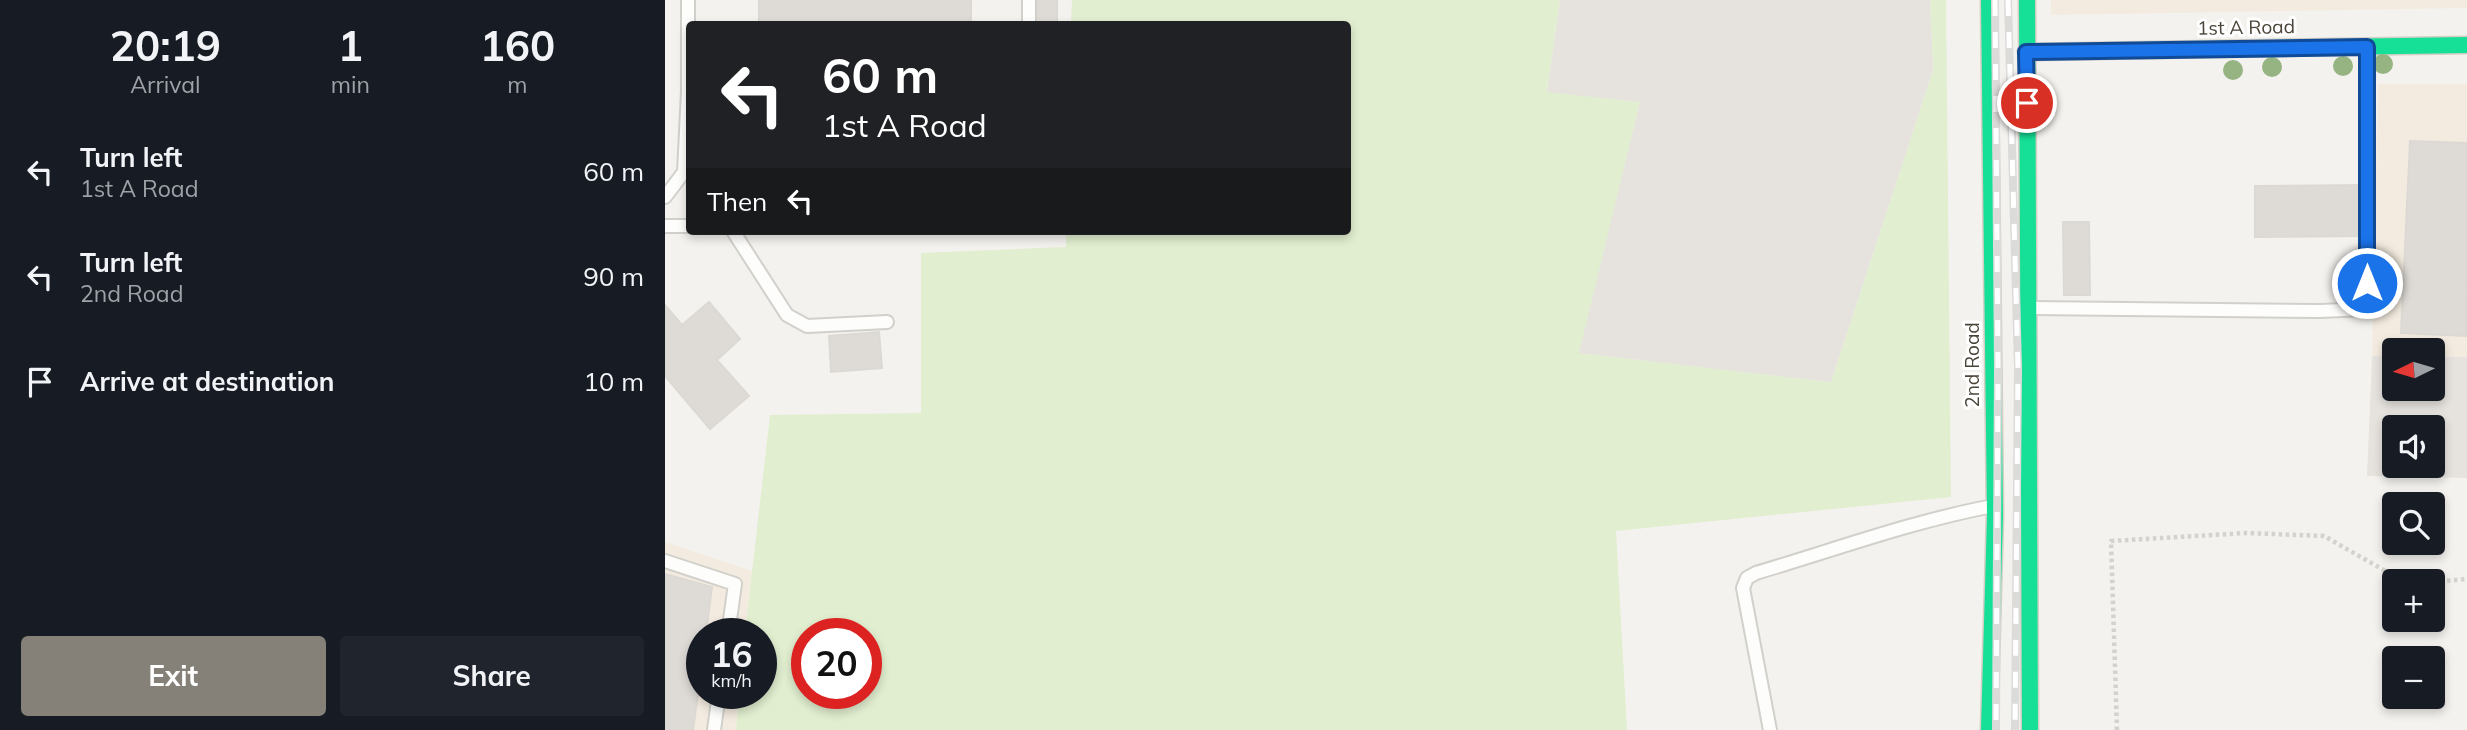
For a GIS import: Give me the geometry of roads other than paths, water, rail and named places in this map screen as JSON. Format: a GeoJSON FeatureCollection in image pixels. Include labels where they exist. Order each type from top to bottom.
{"type":"FeatureCollection","features":[{"type":"Feature","properties":{"kind":"main road","name":"2nd Road"},"geometry":{"type":"LineString","coordinates":[[1989,0],[1994,505],[1989,730]]}},
{"type":"Feature","properties":{"kind":"main road"},"geometry":{"type":"LineString","coordinates":[[2027,0],[2030,730]]}},
{"type":"Feature","properties":{"kind":"main road","name":"1st A Road"},"geometry":{"type":"LineString","coordinates":[[2026,52],[2467,45]]}},
{"type":"Feature","properties":{"kind":"lane"},"geometry":{"type":"LineString","coordinates":[[688,0],[688,21]]}},
{"type":"Feature","properties":{"kind":"lane"},"geometry":{"type":"LineString","coordinates":[[1029,0],[1029,21]]}},
{"type":"Feature","properties":{"kind":"lane"},"geometry":{"type":"LineString","coordinates":[[2028,307],[2320,311],[2367,309],[2367,47]]}},
{"type":"Feature","properties":{"kind":"lane"},"geometry":{"type":"LineString","coordinates":[[665,197],[686,176]]}},
{"type":"Feature","properties":{"kind":"lane"},"geometry":{"type":"LineString","coordinates":[[665,226],[686,226]]}},
{"type":"Feature","properties":{"kind":"lane"},"geometry":{"type":"LineString","coordinates":[[736,235],[787,315],[807,326],[887,322]]}},
{"type":"Feature","properties":{"kind":"lane"},"geometry":{"type":"LineString","coordinates":[[1770,730],[1743,588],[1747,578],[1860,542],[1994,505]]}},
{"type":"Feature","properties":{"kind":"lane"},"geometry":{"type":"LineString","coordinates":[[665,561],[735,584],[730,618]]}},
{"type":"Feature","properties":{"kind":"lane"},"geometry":{"type":"LineString","coordinates":[[714,730],[717,709]]}},
{"type":"Feature","properties":{"kind":"railway"},"geometry":{"type":"LineString","coordinates":[[1995,0],[1998,368],[1996,730]]}},
{"type":"Feature","properties":{"kind":"railway"},"geometry":{"type":"LineString","coordinates":[[2008,0],[2018,368],[2015,730]]}}]}
